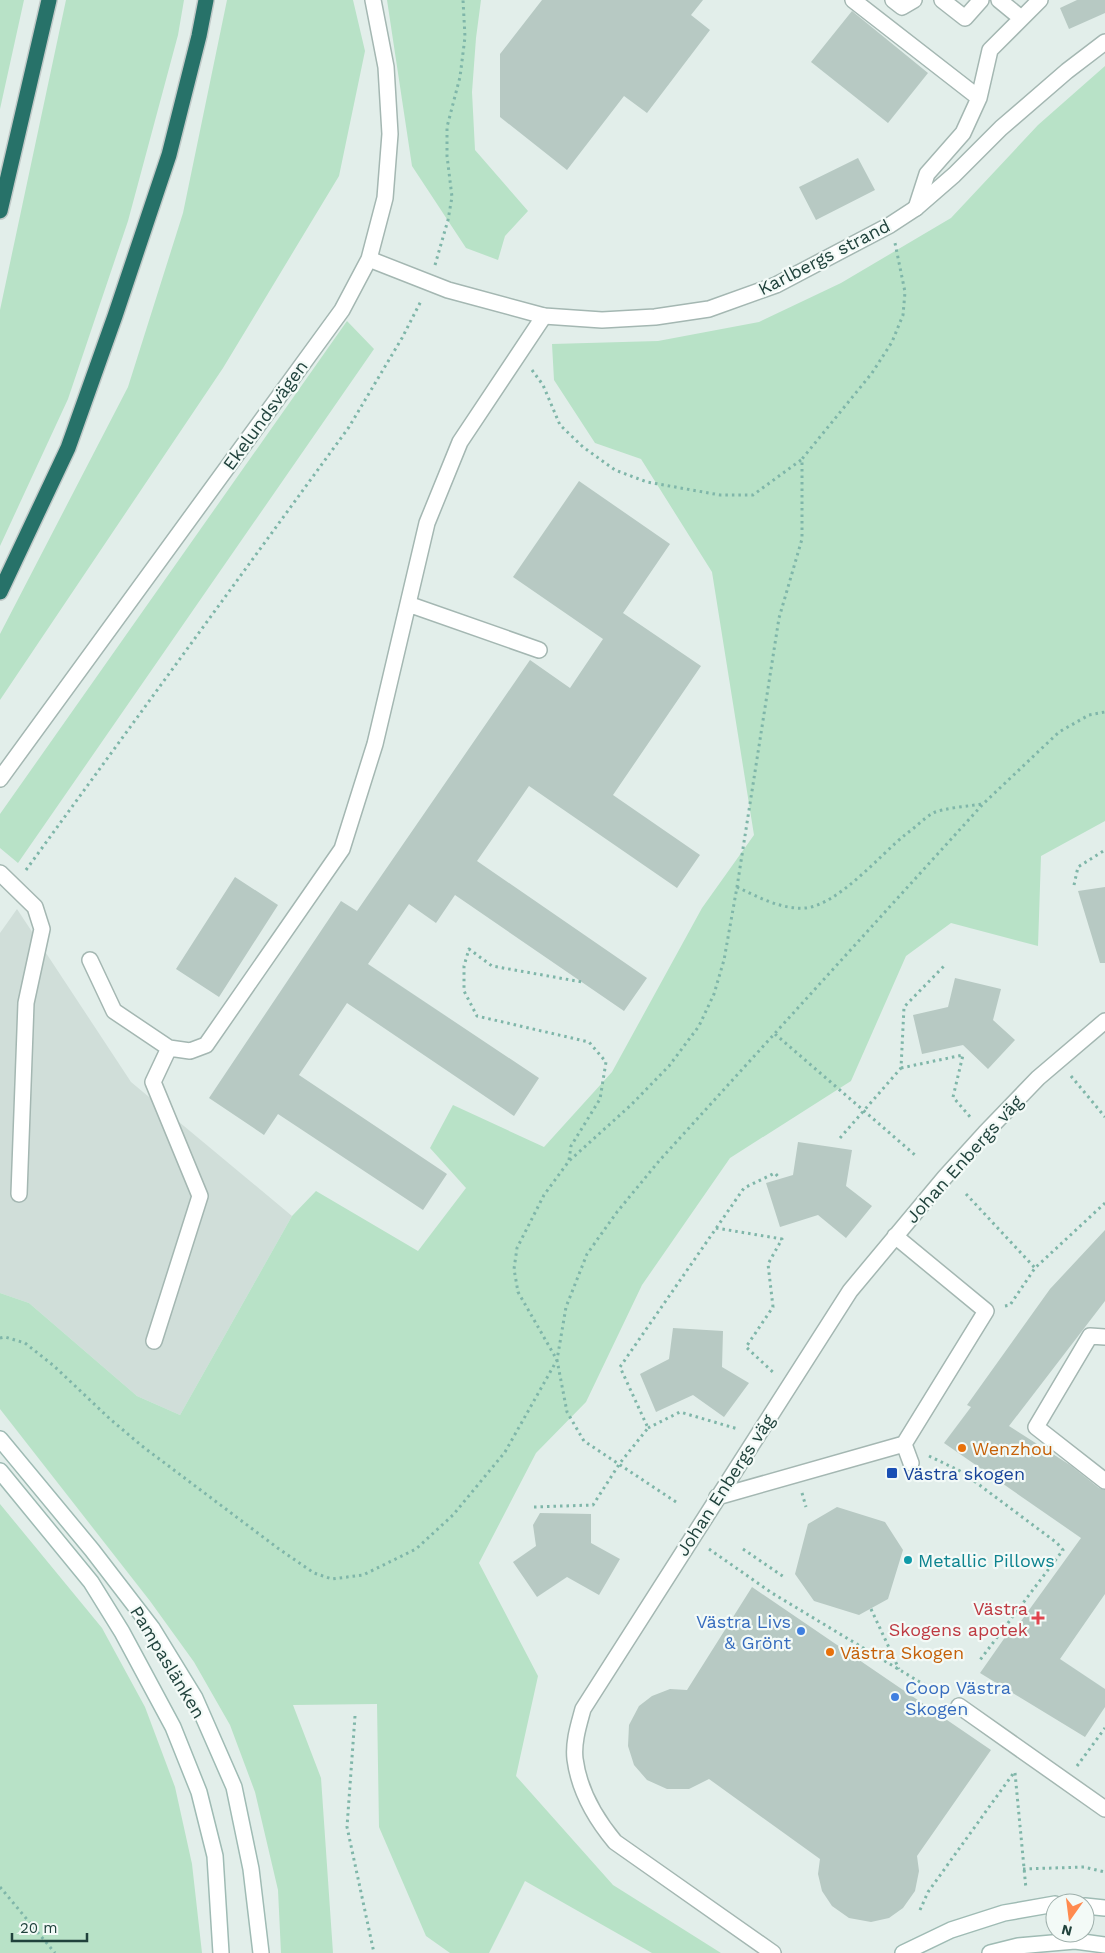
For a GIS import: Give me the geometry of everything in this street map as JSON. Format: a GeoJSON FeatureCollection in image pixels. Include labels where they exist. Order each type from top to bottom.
{"type":"FeatureCollection","features":[{"type":"Feature","properties":{"kind":"highway"},"geometry":{"type":"LineString","coordinates":[[0,592],[68,448],[115,316],[169,155],[200,36],[206,0]]}},
{"type":"Feature","properties":{"kind":"highway"},"geometry":{"type":"LineString","coordinates":[[0,211],[49,2]]}},
{"type":"Feature","properties":{"kind":"street","name":"Ekelundsvägen"},"geometry":{"type":"LineString","coordinates":[[0,779],[342,310],[369,259],[385,198],[390,134],[386,67],[373,0]]}},
{"type":"Feature","properties":{"kind":"street"},"geometry":{"type":"LineString","coordinates":[[853,0],[978,98]]}},
{"type":"Feature","properties":{"kind":"street"},"geometry":{"type":"LineString","coordinates":[[893,0],[902,7],[914,0]]}},
{"type":"Feature","properties":{"kind":"street"},"geometry":{"type":"LineString","coordinates":[[942,0],[965,18],[981,0]]}},
{"type":"Feature","properties":{"kind":"street"},"geometry":{"type":"LineString","coordinates":[[999,0],[1021,18]]}},
{"type":"Feature","properties":{"kind":"street"},"geometry":{"type":"LineString","coordinates":[[916,208],[927,174],[963,132],[978,98],[990,50],[1040,0]]}},
{"type":"Feature","properties":{"kind":"street","name":"Karlbergs strand"},"geometry":{"type":"LineString","coordinates":[[369,259],[429,284],[544,316],[602,320],[655,318],[709,309],[776,284],[890,225],[916,208],[954,176],[1001,128],[1067,71],[1105,42]]}},
{"type":"Feature","properties":{"kind":"street"},"geometry":{"type":"LineString","coordinates":[[90,960],[114,1011],[169,1048],[190,1051],[206,1045],[342,849],[375,744],[427,523],[460,442],[544,316]]}},
{"type":"Feature","properties":{"kind":"street"},"geometry":{"type":"LineString","coordinates":[[408,604],[539,650]]}},
{"type":"Feature","properties":{"kind":"street"},"geometry":{"type":"LineString","coordinates":[[0,873],[35,907],[42,929],[26,1003],[19,1194]]}},
{"type":"Feature","properties":{"kind":"street","name":"Johan Enbergs väg"},"geometry":{"type":"LineString","coordinates":[[774,1953],[615,1842],[602,1826],[591,1809],[574,1758],[577,1732],[584,1709],[717,1497],[850,1291],[944,1177],[985,1133],[1038,1078],[1105,1021]]}},
{"type":"Feature","properties":{"kind":"street"},"geometry":{"type":"LineString","coordinates":[[154,1340],[200,1196],[154,1082],[169,1048]]}},
{"type":"Feature","properties":{"kind":"street"},"geometry":{"type":"LineString","coordinates":[[717,1497],[904,1444],[986,1311],[895,1236]]}},
{"type":"Feature","properties":{"kind":"street"},"geometry":{"type":"LineString","coordinates":[[1105,1337],[1090,1336],[1036,1427],[1105,1481]]}},
{"type":"Feature","properties":{"kind":"street","name":"Pampaslänken"},"geometry":{"type":"LineString","coordinates":[[0,1439],[92,1550],[152,1628],[195,1698],[234,1786],[252,1869],[261,1953]]}},
{"type":"Feature","properties":{"kind":"street"},"geometry":{"type":"LineString","coordinates":[[904,1444],[911,1463]]}},
{"type":"Feature","properties":{"kind":"street","name":"Pampaslänken"},"geometry":{"type":"LineString","coordinates":[[0,1471],[91,1582],[122,1632],[173,1727],[199,1792],[215,1856],[221,1953]]}},
{"type":"Feature","properties":{"kind":"street"},"geometry":{"type":"LineString","coordinates":[[959,1706],[1105,1809]]}},
{"type":"Feature","properties":{"kind":"street"},"geometry":{"type":"LineString","coordinates":[[903,1953],[969,1924],[1004,1913],[1045,1906]]}},
{"type":"Feature","properties":{"kind":"street"},"geometry":{"type":"LineString","coordinates":[[990,1953],[1018,1946],[1075,1941],[1105,1945]]}},
{"type":"Feature","properties":{"kind":"path"},"geometry":{"type":"LineString","coordinates":[[14,886],[349,427],[402,338],[429,284],[448,220],[452,197],[447,156],[447,127],[460,77],[465,37],[463,0]]}},
{"type":"Feature","properties":{"kind":"path"},"geometry":{"type":"LineString","coordinates":[[520,354],[542,385],[560,425],[583,448],[615,470],[647,482],[720,495],[753,494],[802,459],[872,373],[892,342],[903,315],[905,292],[899,256],[890,225]]}},
{"type":"Feature","properties":{"kind":"path"},"geometry":{"type":"LineString","coordinates":[[676,1502],[620,1463],[584,1441],[567,1412],[557,1360],[518,1292],[514,1269],[517,1248],[544,1195],[569,1161],[631,1105],[669,1066],[698,1026],[714,994],[724,960],[737,887],[779,618],[802,539],[802,459]]}},
{"type":"Feature","properties":{"kind":"path"},"geometry":{"type":"LineString","coordinates":[[0,1338],[5,1337],[25,1343],[54,1366],[110,1419],[142,1446],[314,1573],[332,1579],[363,1575],[416,1549],[452,1515],[505,1452],[557,1360],[566,1308],[587,1254],[617,1212],[659,1161],[983,804],[1059,732],[1089,715],[1105,712]]}},
{"type":"Feature","properties":{"kind":"path"},"geometry":{"type":"LineString","coordinates":[[737,887],[760,898],[785,906],[806,908],[823,902],[843,890],[934,813],[983,804]]}},
{"type":"Feature","properties":{"kind":"path"},"geometry":{"type":"LineString","coordinates":[[1074,885],[1078,867],[1105,850]]}},
{"type":"Feature","properties":{"kind":"path"},"geometry":{"type":"LineString","coordinates":[[569,1161],[570,1146],[600,1099],[606,1062],[589,1042],[476,1016],[464,991],[464,966],[469,949],[492,966],[582,982]]}},
{"type":"Feature","properties":{"kind":"path"},"geometry":{"type":"LineString","coordinates":[[901,1068],[904,1007],[945,965]]}},
{"type":"Feature","properties":{"kind":"path"},"geometry":{"type":"LineString","coordinates":[[775,1034],[915,1155]]}},
{"type":"Feature","properties":{"kind":"path"},"geometry":{"type":"LineString","coordinates":[[840,1138],[901,1068],[963,1055],[953,1097],[985,1133]]}},
{"type":"Feature","properties":{"kind":"path"},"geometry":{"type":"LineString","coordinates":[[1058,1060],[1105,1117]]}},
{"type":"Feature","properties":{"kind":"path"},"geometry":{"type":"LineString","coordinates":[[648,1428],[620,1367],[744,1188],[775,1173],[780,1178]]}},
{"type":"Feature","properties":{"kind":"path"},"geometry":{"type":"LineString","coordinates":[[966,1194],[1036,1268]]}},
{"type":"Feature","properties":{"kind":"path"},"geometry":{"type":"LineString","coordinates":[[986,1311],[1010,1305],[1036,1268],[1105,1203]]}},
{"type":"Feature","properties":{"kind":"path"},"geometry":{"type":"LineString","coordinates":[[716,1228],[782,1239],[768,1264],[773,1307],[746,1347],[788,1386]]}},
{"type":"Feature","properties":{"kind":"path"},"geometry":{"type":"LineString","coordinates":[[534,1507],[592,1505],[620,1463],[648,1428],[680,1412],[732,1426]]}},
{"type":"Feature","properties":{"kind":"path"},"geometry":{"type":"LineString","coordinates":[[904,1444],[962,1472],[1057,1543],[1063,1550],[980,1660]]}},
{"type":"Feature","properties":{"kind":"path"},"geometry":{"type":"LineString","coordinates":[[692,1537],[772,1593],[959,1706]]}},
{"type":"Feature","properties":{"kind":"path"},"geometry":{"type":"LineString","coordinates":[[743,1549],[784,1577]]}},
{"type":"Feature","properties":{"kind":"path"},"geometry":{"type":"LineString","coordinates":[[871,1609],[899,1670]]}},
{"type":"Feature","properties":{"kind":"path"},"geometry":{"type":"LineString","coordinates":[[356,1716],[347,1827],[374,1953]]}},
{"type":"Feature","properties":{"kind":"path"},"geometry":{"type":"LineString","coordinates":[[1066,1781],[1105,1728]]}},
{"type":"Feature","properties":{"kind":"path"},"geometry":{"type":"LineString","coordinates":[[1014,1745],[1026,1890]]}},
{"type":"Feature","properties":{"kind":"path"},"geometry":{"type":"LineString","coordinates":[[920,1910],[928,1892],[1015,1773]]}},
{"type":"Feature","properties":{"kind":"path"},"geometry":{"type":"LineString","coordinates":[[1023,1868],[1084,1866],[1105,1872]]}},
{"type":"Feature","properties":{"kind":"path"},"geometry":{"type":"LineString","coordinates":[[0,1888],[55,1953]]}},
{"type":"Feature","properties":{"kind":"shaded area"},"geometry":{"type":"Polygon","coordinates":[[[17,909],[131,1082],[292,1216],[180,1415],[137,1396],[29,1303],[0,1293],[0,933],[17,909]]]}},
{"type":"Feature","properties":{"kind":"green space"},"geometry":{"type":"Polygon","coordinates":[[[0,0],[24,0],[0,109],[0,0]]]}},
{"type":"Feature","properties":{"kind":"green space"},"geometry":{"type":"Polygon","coordinates":[[[66,0],[184,0],[178,35],[128,221],[68,399],[0,546],[0,310],[66,0]]]}},
{"type":"Feature","properties":{"kind":"green space"},"geometry":{"type":"Polygon","coordinates":[[[227,0],[353,0],[365,51],[339,176],[223,368],[0,700],[0,634],[128,387],[183,213],[227,0]]]}},
{"type":"Feature","properties":{"kind":"green space"},"geometry":{"type":"Polygon","coordinates":[[[387,0],[481,0],[472,92],[475,150],[528,211],[505,236],[498,260],[466,248],[412,166],[387,0]]]}},
{"type":"Feature","properties":{"kind":"green space"},"geometry":{"type":"Polygon","coordinates":[[[1105,66],[1105,821],[1041,856],[1038,946],[951,923],[906,956],[851,1081],[730,1158],[642,1285],[586,1402],[536,1453],[479,1563],[538,1676],[516,1776],[613,1885],[721,1953],[652,1953],[525,1881],[489,1953],[450,1953],[426,1936],[379,1827],[377,1704],[293,1705],[321,1778],[333,1953],[281,1953],[278,1890],[255,1792],[230,1725],[194,1662],[150,1601],[0,1409],[0,1293],[29,1303],[137,1396],[180,1415],[292,1216],[316,1191],[418,1251],[466,1188],[430,1148],[453,1105],[544,1147],[612,1072],[702,908],[754,835],[712,572],[641,459],[595,443],[554,380],[552,344],[658,341],[759,322],[841,283],[951,218],[1038,125],[1105,66]]]}},
{"type":"Feature","properties":{"kind":"green space"},"geometry":{"type":"Polygon","coordinates":[[[347,321],[374,349],[18,863],[0,848],[0,814],[347,321]]]}},
{"type":"Feature","properties":{"kind":"green space"},"geometry":{"type":"Polygon","coordinates":[[[0,1504],[102,1628],[145,1707],[175,1787],[192,1864],[202,1953],[0,1953],[0,1504]]]}},
{"type":"Feature","properties":{"kind":"building"},"geometry":{"type":"Polygon","coordinates":[[[542,0],[703,0],[691,15],[710,30],[647,113],[624,96],[567,170],[500,117],[500,54],[542,0]]]}},
{"type":"Feature","properties":{"kind":"building"},"geometry":{"type":"Polygon","coordinates":[[[1077,0],[1105,0],[1105,13],[1069,29],[1060,8],[1077,0]]]}},
{"type":"Feature","properties":{"kind":"building"},"geometry":{"type":"Polygon","coordinates":[[[852,11],[928,73],[888,123],[811,62],[852,11]]]}},
{"type":"Feature","properties":{"kind":"building"},"geometry":{"type":"Polygon","coordinates":[[[858,158],[875,190],[816,220],[799,187],[858,158]]]}},
{"type":"Feature","properties":{"kind":"building"},"geometry":{"type":"Polygon","coordinates":[[[579,481],[670,544],[623,613],[701,666],[613,795],[700,855],[677,888],[529,786],[477,861],[647,978],[624,1011],[455,895],[436,923],[409,904],[368,964],[539,1078],[514,1116],[347,1003],[299,1075],[447,1174],[423,1210],[278,1114],[264,1135],[209,1098],[341,901],[357,911],[530,660],[570,688],[603,639],[513,577],[579,481]]]}},
{"type":"Feature","properties":{"kind":"building"},"geometry":{"type":"Polygon","coordinates":[[[235,877],[278,905],[219,997],[176,969],[235,877]]]}},
{"type":"Feature","properties":{"kind":"building"},"geometry":{"type":"Polygon","coordinates":[[[1105,887],[1105,963],[1100,963],[1078,891],[1105,887]]]}},
{"type":"Feature","properties":{"kind":"building"},"geometry":{"type":"Polygon","coordinates":[[[955,978],[1001,989],[993,1020],[1015,1040],[988,1069],[963,1045],[922,1054],[913,1015],[948,1007],[955,978]]]}},
{"type":"Feature","properties":{"kind":"building"},"geometry":{"type":"Polygon","coordinates":[[[798,1142],[852,1150],[846,1186],[872,1206],[846,1238],[818,1215],[780,1227],[766,1183],[793,1175],[798,1142]]]}},
{"type":"Feature","properties":{"kind":"building"},"geometry":{"type":"Polygon","coordinates":[[[1105,1230],[1105,1301],[1009,1426],[1070,1465],[1099,1488],[1105,1490],[1105,1594],[1060,1659],[1105,1689],[1105,1707],[1085,1737],[980,1673],[1008,1633],[1011,1635],[1081,1538],[944,1443],[971,1407],[967,1405],[1050,1289],[1105,1230]]]}},
{"type":"Feature","properties":{"kind":"building"},"geometry":{"type":"Polygon","coordinates":[[[673,1328],[723,1331],[722,1367],[749,1383],[724,1417],[693,1395],[656,1412],[640,1374],[669,1359],[673,1328]]]}},
{"type":"Feature","properties":{"kind":"building"},"geometry":{"type":"Polygon","coordinates":[[[837,1507],[885,1522],[903,1550],[888,1599],[859,1615],[814,1601],[795,1574],[808,1524],[837,1507]]]}},
{"type":"Feature","properties":{"kind":"building"},"geometry":{"type":"Polygon","coordinates":[[[540,1513],[591,1514],[591,1543],[620,1559],[599,1595],[567,1577],[537,1597],[513,1562],[536,1546],[533,1525],[540,1513]]]}},
{"type":"Feature","properties":{"kind":"building"},"geometry":{"type":"Polygon","coordinates":[[[752,1587],[991,1750],[917,1856],[919,1871],[915,1891],[903,1908],[889,1918],[871,1922],[849,1918],[832,1906],[822,1891],[818,1874],[820,1859],[709,1779],[689,1789],[667,1789],[647,1780],[634,1765],[628,1746],[629,1725],[639,1706],[652,1696],[670,1689],[687,1690],[752,1587]]]}},
{"type":"Feature","properties":{"kind":"place","name":"Wenzhou"},"geometry":{"type":"Point","coordinates":[962,1448]}},
{"type":"Feature","properties":{"kind":"place","name":"Västra skogen"},"geometry":{"type":"Point","coordinates":[892,1473]}},
{"type":"Feature","properties":{"kind":"place","name":"Metallic Pillows"},"geometry":{"type":"Point","coordinates":[908,1560]}},
{"type":"Feature","properties":{"kind":"place","name":"Västra Skogens apotek"},"geometry":{"type":"Point","coordinates":[1038,1618]}},
{"type":"Feature","properties":{"kind":"place","name":"Västra Livs & Grönt"},"geometry":{"type":"Point","coordinates":[801,1631]}},
{"type":"Feature","properties":{"kind":"place","name":"Västra Skogen"},"geometry":{"type":"Point","coordinates":[830,1652]}},
{"type":"Feature","properties":{"kind":"place","name":"Coop Västra Skogen"},"geometry":{"type":"Point","coordinates":[895,1697]}}]}
